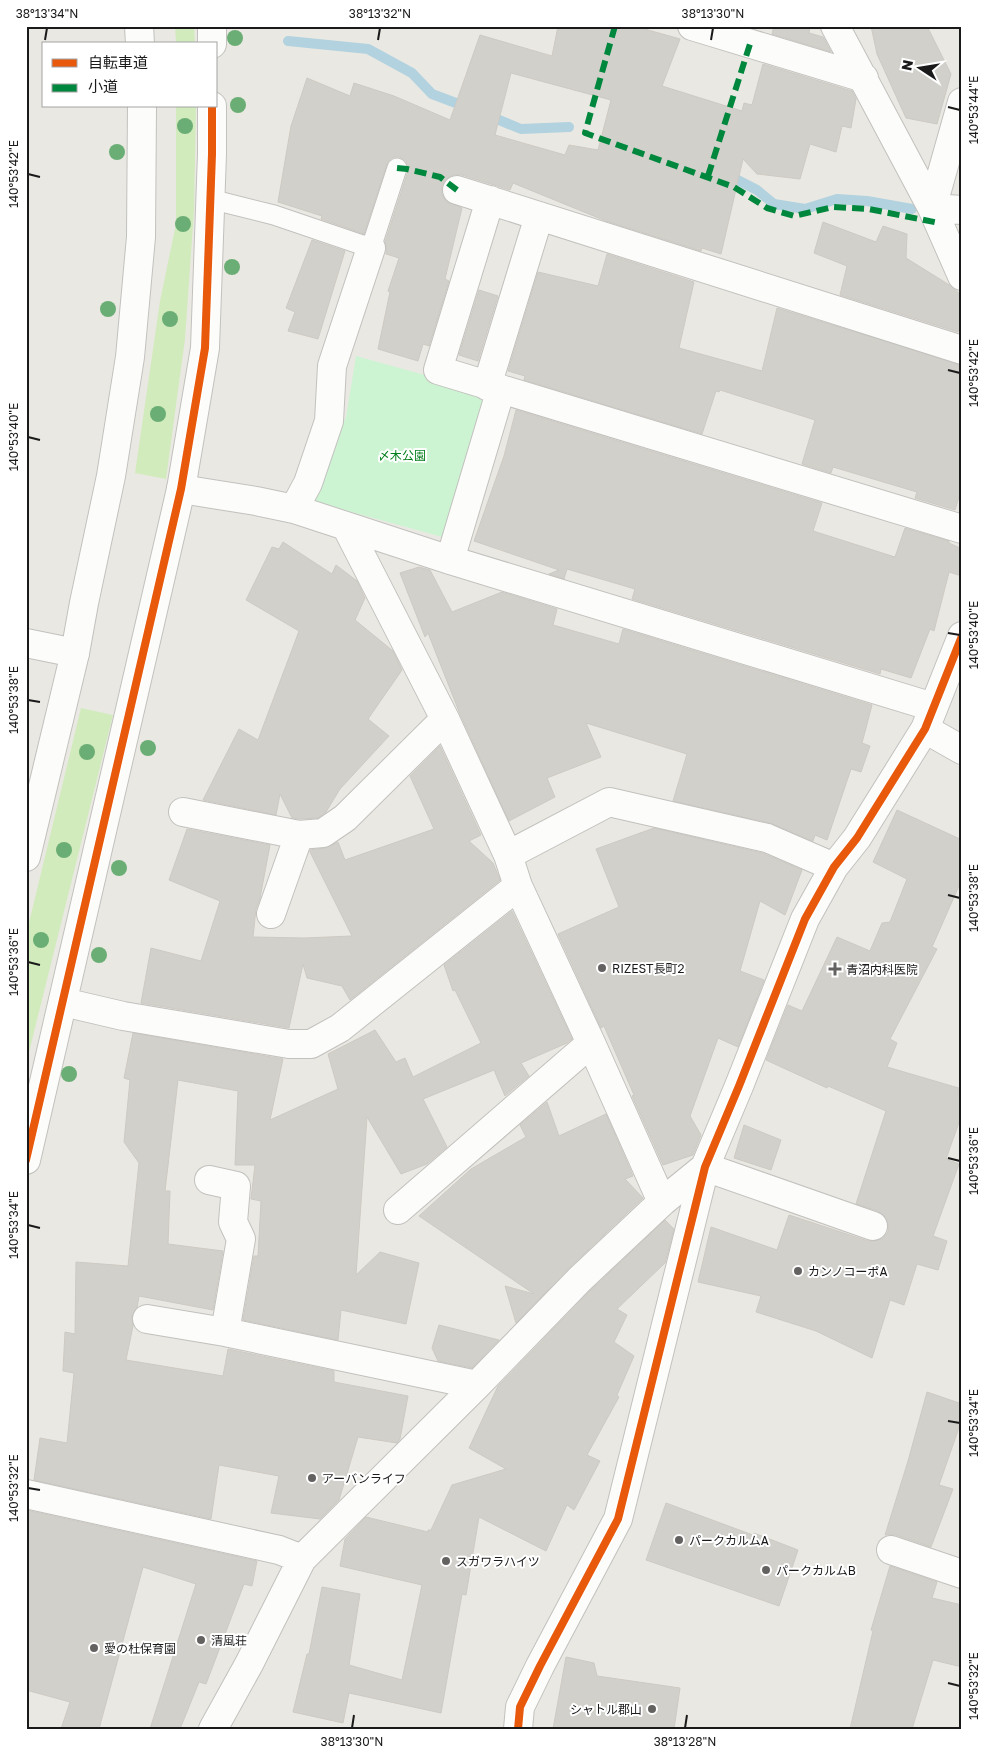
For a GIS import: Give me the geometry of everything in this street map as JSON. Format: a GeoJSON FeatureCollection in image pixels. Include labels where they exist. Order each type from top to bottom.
{"type":"FeatureCollection","features":[{"type":"Feature","properties":{"kind":"street"},"geometry":{"type":"LineString","coordinates":[[139,26],[140,42]]}},
{"type":"Feature","properties":{"kind":"street"},"geometry":{"type":"LineString","coordinates":[[212,26],[212,42]]}},
{"type":"Feature","properties":{"kind":"street"},"geometry":{"type":"LineString","coordinates":[[692,26],[864,78]]}},
{"type":"Feature","properties":{"kind":"street"},"geometry":{"type":"LineString","coordinates":[[835,26],[932,208],[962,276]]}},
{"type":"Feature","properties":{"kind":"street"},"geometry":{"type":"LineString","coordinates":[[932,208],[962,102]]}},
{"type":"Feature","properties":{"kind":"street"},"geometry":{"type":"LineString","coordinates":[[26,857],[75,653],[111,476],[130,357],[140,237],[142,108]]}},
{"type":"Feature","properties":{"kind":"street"},"geometry":{"type":"LineString","coordinates":[[26,1160],[181,489],[204,348],[212,108]]}},
{"type":"Feature","properties":{"kind":"street"},"geometry":{"type":"LineString","coordinates":[[457,190],[962,350]]}},
{"type":"Feature","properties":{"kind":"street"},"geometry":{"type":"LineString","coordinates":[[490,200],[438,370],[962,529]]}},
{"type":"Feature","properties":{"kind":"street"},"geometry":{"type":"LineString","coordinates":[[932,208],[962,210]]}},
{"type":"Feature","properties":{"kind":"street"},"geometry":{"type":"LineString","coordinates":[[450,560],[539,216]]}},
{"type":"Feature","properties":{"kind":"street"},"geometry":{"type":"LineString","coordinates":[[294,509],[308,483],[329,421],[332,366],[371,248]]}},
{"type":"Feature","properties":{"kind":"street"},"geometry":{"type":"LineString","coordinates":[[181,489],[294,509],[929,718],[962,750]]}},
{"type":"Feature","properties":{"kind":"street"},"geometry":{"type":"LineString","coordinates":[[346,526],[445,719],[508,855],[518,886],[662,1202]]}},
{"type":"Feature","properties":{"kind":"street"},"geometry":{"type":"LineString","coordinates":[[518,1729],[520,1707],[524,1698],[618,1519],[705,1167],[805,919],[834,867],[857,838],[929,718],[962,636]]}},
{"type":"Feature","properties":{"kind":"street"},"geometry":{"type":"LineString","coordinates":[[26,643],[75,653]]}},
{"type":"Feature","properties":{"kind":"street"},"geometry":{"type":"LineString","coordinates":[[183,812],[299,835],[323,834],[345,818],[445,719]]}},
{"type":"Feature","properties":{"kind":"street"},"geometry":{"type":"LineString","coordinates":[[508,855],[609,802],[767,838],[834,867]]}},
{"type":"Feature","properties":{"kind":"street"},"geometry":{"type":"LineString","coordinates":[[271,914],[299,835]]}},
{"type":"Feature","properties":{"kind":"street"},"geometry":{"type":"LineString","coordinates":[[62,1002],[133,1018],[289,1044],[311,1044],[340,1028],[518,886]]}},
{"type":"Feature","properties":{"kind":"street"},"geometry":{"type":"LineString","coordinates":[[398,1210],[591,1043]]}},
{"type":"Feature","properties":{"kind":"street"},"geometry":{"type":"LineString","coordinates":[[213,1729],[249,1664],[302,1559],[477,1385],[580,1278],[662,1202],[705,1167]]}},
{"type":"Feature","properties":{"kind":"street"},"geometry":{"type":"LineString","coordinates":[[705,1167],[873,1226]]}},
{"type":"Feature","properties":{"kind":"street"},"geometry":{"type":"LineString","coordinates":[[209,1180],[236,1186],[233,1222],[241,1239],[225,1332]]}},
{"type":"Feature","properties":{"kind":"street"},"geometry":{"type":"LineString","coordinates":[[147,1319],[225,1332],[477,1385]]}},
{"type":"Feature","properties":{"kind":"street"},"geometry":{"type":"LineString","coordinates":[[26,1494],[279,1550],[302,1559]]}},
{"type":"Feature","properties":{"kind":"street"},"geometry":{"type":"LineString","coordinates":[[891,1550],[962,1574]]}},
{"type":"Feature","properties":{"kind":"lane"},"geometry":{"type":"LineString","coordinates":[[210,199],[274,216],[371,248],[397,168]]}},
{"type":"Feature","properties":{"kind":"green space"},"geometry":{"type":"Polygon","coordinates":[[[175,26],[194,26],[195,42],[176,42],[175,26]]]}},
{"type":"Feature","properties":{"kind":"green space"},"geometry":{"type":"Polygon","coordinates":[[[176,108],[196,108],[194,211],[185,339],[166,479],[135,473],[160,301],[176,224],[176,108]]]}},
{"type":"Feature","properties":{"kind":"green space","name":"〆木公園"},"geometry":{"type":"Polygon","coordinates":[[[356,356],[490,393],[446,538],[315,502],[329,456],[346,417],[356,356]]]}},
{"type":"Feature","properties":{"kind":"green space"},"geometry":{"type":"Polygon","coordinates":[[[81,708],[113,715],[26,1064],[26,935],[81,708]]]}},
{"type":"Feature","properties":{"kind":"building"},"geometry":{"type":"Polygon","coordinates":[[[558,26],[634,26],[680,39],[662,86],[742,111],[744,103],[752,105],[763,64],[852,91],[856,99],[851,128],[842,126],[836,152],[810,144],[800,179],[757,174],[743,159],[721,254],[702,248],[701,251],[606,221],[513,183],[510,190],[462,175],[453,175],[446,179],[442,185],[442,194],[446,201],[462,208],[445,279],[449,281],[429,346],[423,344],[418,361],[378,349],[390,292],[388,291],[399,258],[386,254],[385,242],[408,171],[408,165],[400,157],[390,159],[364,234],[321,219],[322,216],[278,202],[291,126],[307,78],[350,96],[354,83],[394,96],[450,120],[480,35],[552,56],[558,26]],[[511,73],[495,135],[565,155],[569,145],[598,150],[611,100],[511,73]]]}},
{"type":"Feature","properties":{"kind":"building"},"geometry":{"type":"Polygon","coordinates":[[[774,26],[810,26],[809,33],[823,37],[831,52],[772,34],[774,26]]]}},
{"type":"Feature","properties":{"kind":"building"},"geometry":{"type":"Polygon","coordinates":[[[871,26],[927,26],[951,74],[937,124],[906,118],[877,54],[871,26]]]}},
{"type":"Feature","properties":{"kind":"building"},"geometry":{"type":"Polygon","coordinates":[[[823,222],[876,242],[883,226],[907,234],[906,258],[951,286],[962,296],[962,321],[958,332],[840,295],[847,266],[814,253],[823,222]]]}},
{"type":"Feature","properties":{"kind":"building"},"geometry":{"type":"Polygon","coordinates":[[[312,240],[345,251],[318,339],[288,331],[295,312],[286,308],[312,240]]]}},
{"type":"Feature","properties":{"kind":"building"},"geometry":{"type":"Polygon","coordinates":[[[607,254],[694,282],[679,348],[762,371],[777,308],[962,365],[962,487],[955,510],[915,498],[917,492],[833,467],[831,473],[802,464],[815,420],[720,390],[719,392],[716,391],[702,434],[524,380],[525,376],[508,371],[538,272],[598,286],[607,254]]]}},
{"type":"Feature","properties":{"kind":"building"},"geometry":{"type":"Polygon","coordinates":[[[479,290],[498,296],[478,361],[459,355],[479,290]]]}},
{"type":"Feature","properties":{"kind":"building"},"geometry":{"type":"Polygon","coordinates":[[[516,410],[822,503],[813,531],[895,557],[905,528],[949,541],[949,543],[962,549],[962,576],[949,572],[934,631],[930,629],[911,678],[881,669],[880,674],[632,599],[635,589],[567,569],[564,579],[549,574],[559,570],[474,541],[504,456],[516,410]]]}},
{"type":"Feature","properties":{"kind":"building"},"geometry":{"type":"Polygon","coordinates":[[[283,542],[332,574],[336,565],[357,581],[365,598],[355,620],[393,651],[402,670],[368,719],[389,736],[340,789],[326,812],[318,818],[292,818],[280,794],[276,815],[203,800],[239,729],[258,740],[299,631],[246,600],[272,547],[279,549],[283,542]]]}},
{"type":"Feature","properties":{"kind":"building"},"geometry":{"type":"Polygon","coordinates":[[[419,567],[430,570],[452,612],[502,592],[557,609],[553,625],[619,644],[623,629],[872,705],[862,743],[870,746],[861,772],[851,769],[827,840],[815,835],[813,841],[770,823],[673,801],[687,754],[586,723],[601,757],[547,778],[555,797],[509,821],[460,714],[428,633],[425,637],[400,573],[419,567]]]}},
{"type":"Feature","properties":{"kind":"building"},"geometry":{"type":"Polygon","coordinates":[[[440,746],[481,835],[469,841],[493,863],[499,881],[350,1000],[342,986],[307,978],[303,964],[289,1028],[141,1003],[151,948],[201,961],[220,901],[169,880],[187,829],[270,845],[260,898],[256,909],[253,937],[304,938],[352,936],[310,850],[325,848],[338,842],[345,860],[434,829],[410,776],[440,746]]]}},
{"type":"Feature","properties":{"kind":"building"},"geometry":{"type":"Polygon","coordinates":[[[897,810],[962,840],[962,879],[932,947],[937,949],[890,1039],[897,1043],[887,1067],[962,1089],[962,1114],[946,1159],[959,1164],[933,1236],[947,1241],[938,1270],[917,1264],[904,1305],[890,1300],[872,1358],[816,1331],[756,1312],[761,1296],[698,1282],[711,1227],[777,1250],[789,1215],[868,1241],[883,1238],[888,1232],[888,1224],[884,1216],[878,1211],[856,1204],[886,1111],[828,1086],[827,1088],[766,1060],[788,1005],[802,1011],[837,937],[870,951],[882,923],[890,922],[907,879],[873,862],[897,810]]]}},
{"type":"Feature","properties":{"kind":"building"},"geometry":{"type":"Polygon","coordinates":[[[654,828],[762,853],[802,870],[785,915],[760,901],[740,971],[764,980],[738,1047],[718,1038],[690,1116],[701,1135],[693,1155],[663,1165],[632,1096],[634,1095],[604,1026],[601,1028],[558,934],[619,907],[596,849],[654,828]]]}},
{"type":"Feature","properties":{"kind":"building"},"geometry":{"type":"Polygon","coordinates":[[[512,911],[572,1039],[521,1063],[529,1076],[505,1096],[494,1070],[423,1099],[447,1147],[427,1164],[401,1174],[367,1117],[356,1275],[380,1252],[419,1263],[406,1324],[341,1310],[338,1340],[243,1320],[254,1256],[258,1256],[261,1201],[251,1199],[255,1165],[235,1165],[238,1091],[178,1080],[165,1191],[170,1191],[168,1244],[223,1251],[213,1310],[139,1296],[137,1308],[132,1316],[133,1326],[126,1360],[223,1376],[228,1349],[334,1371],[334,1382],[408,1396],[400,1439],[397,1443],[358,1437],[339,1500],[320,1519],[271,1513],[279,1476],[219,1465],[211,1519],[34,1480],[40,1438],[67,1443],[74,1373],[63,1371],[65,1332],[75,1334],[76,1262],[128,1266],[139,1163],[124,1142],[130,1080],[124,1078],[133,1033],[283,1059],[270,1120],[338,1089],[328,1054],[375,1030],[396,1062],[405,1058],[413,1077],[481,1043],[455,990],[453,991],[444,965],[512,911]]]}},
{"type":"Feature","properties":{"kind":"building"},"geometry":{"type":"Polygon","coordinates":[[[547,1102],[559,1136],[606,1114],[633,1176],[625,1179],[643,1198],[569,1268],[516,1323],[505,1286],[534,1294],[419,1216],[471,1169],[526,1137],[520,1125],[547,1102]]]}},
{"type":"Feature","properties":{"kind":"building"},"geometry":{"type":"Polygon","coordinates":[[[744,1125],[781,1140],[771,1170],[734,1158],[744,1125]]]}},
{"type":"Feature","properties":{"kind":"building"},"geometry":{"type":"Polygon","coordinates":[[[665,1220],[674,1229],[665,1263],[617,1309],[627,1315],[614,1342],[634,1356],[617,1395],[619,1397],[587,1455],[600,1461],[574,1510],[567,1505],[546,1551],[479,1517],[466,1595],[462,1594],[441,1713],[349,1693],[343,1723],[293,1712],[307,1654],[309,1654],[322,1587],[360,1594],[349,1665],[402,1680],[422,1585],[340,1566],[345,1539],[366,1517],[428,1532],[428,1530],[431,1530],[452,1485],[506,1469],[469,1448],[498,1386],[591,1290],[665,1220]]]}},
{"type":"Feature","properties":{"kind":"building"},"geometry":{"type":"Polygon","coordinates":[[[439,1325],[499,1340],[472,1368],[438,1361],[432,1348],[439,1325]]]}},
{"type":"Feature","properties":{"kind":"building"},"geometry":{"type":"Polygon","coordinates":[[[927,1392],[962,1404],[962,1419],[939,1485],[953,1489],[931,1547],[896,1535],[885,1535],[927,1392]]]}},
{"type":"Feature","properties":{"kind":"building"},"geometry":{"type":"Polygon","coordinates":[[[666,1503],[798,1550],[779,1606],[646,1560],[666,1503]]]}},
{"type":"Feature","properties":{"kind":"building"},"geometry":{"type":"Polygon","coordinates":[[[26,1510],[257,1561],[252,1586],[244,1584],[206,1684],[199,1682],[180,1729],[150,1729],[196,1584],[143,1567],[99,1729],[61,1729],[70,1702],[26,1690],[26,1510]]]}},
{"type":"Feature","properties":{"kind":"building"},"geometry":{"type":"Polygon","coordinates":[[[890,1566],[937,1582],[932,1598],[962,1605],[962,1667],[933,1660],[912,1729],[850,1729],[873,1631],[871,1630],[890,1566]]]}},
{"type":"Feature","properties":{"kind":"building"},"geometry":{"type":"Polygon","coordinates":[[[566,1657],[594,1663],[597,1676],[680,1688],[674,1729],[553,1729],[566,1657]]]}},
{"type":"Feature","properties":{"kind":"waterway"},"geometry":{"type":"LineString","coordinates":[[288,41],[368,49],[412,73],[432,94],[469,108]]}},
{"type":"Feature","properties":{"kind":"waterway"},"geometry":{"type":"LineString","coordinates":[[487,115],[521,129],[569,127]]}},
{"type":"Feature","properties":{"kind":"waterway"},"geometry":{"type":"LineString","coordinates":[[726,174],[757,190],[774,204],[805,209],[837,199],[867,201],[912,209]]}},
{"type":"Feature","properties":{"kind":"marked path"},"geometry":{"type":"LineString","coordinates":[[615,26],[585,133],[734,187],[767,208],[794,216],[833,207],[869,209],[939,223]]}},
{"type":"Feature","properties":{"kind":"marked path"},"geometry":{"type":"LineString","coordinates":[[708,176],[750,44]]}},
{"type":"Feature","properties":{"kind":"marked path"},"geometry":{"type":"LineString","coordinates":[[397,168],[440,177],[457,190]]}},
{"type":"Feature","properties":{"kind":"cycle path"},"geometry":{"type":"LineString","coordinates":[[26,1160],[181,489],[205,348],[212,108]]}},
{"type":"Feature","properties":{"kind":"cycle path"},"geometry":{"type":"LineString","coordinates":[[518,1729],[520,1707],[618,1519],[705,1167],[805,919],[834,867],[857,838],[925,729],[962,636]]}},
{"type":"Feature","properties":{"kind":"place","name":"RIZEST長町2"},"geometry":{"type":"Point","coordinates":[602,968]}},
{"type":"Feature","properties":{"kind":"place","name":"青沼内科医院"},"geometry":{"type":"Point","coordinates":[835,969]}},
{"type":"Feature","properties":{"kind":"place","name":"カンノコーポA"},"geometry":{"type":"Point","coordinates":[798,1271]}},
{"type":"Feature","properties":{"kind":"place","name":"アーバンライフ"},"geometry":{"type":"Point","coordinates":[312,1478]}},
{"type":"Feature","properties":{"kind":"place","name":"パークカルムA"},"geometry":{"type":"Point","coordinates":[679,1540]}},
{"type":"Feature","properties":{"kind":"place","name":"スガワラハイツ"},"geometry":{"type":"Point","coordinates":[446,1561]}},
{"type":"Feature","properties":{"kind":"place","name":"パークカルムB"},"geometry":{"type":"Point","coordinates":[766,1570]}},
{"type":"Feature","properties":{"kind":"place","name":"清風荘"},"geometry":{"type":"Point","coordinates":[201,1640]}},
{"type":"Feature","properties":{"kind":"place","name":"愛の杜保育園"},"geometry":{"type":"Point","coordinates":[94,1648]}},
{"type":"Feature","properties":{"kind":"place","name":"シャトル郡山"},"geometry":{"type":"Point","coordinates":[652,1709]}}]}
